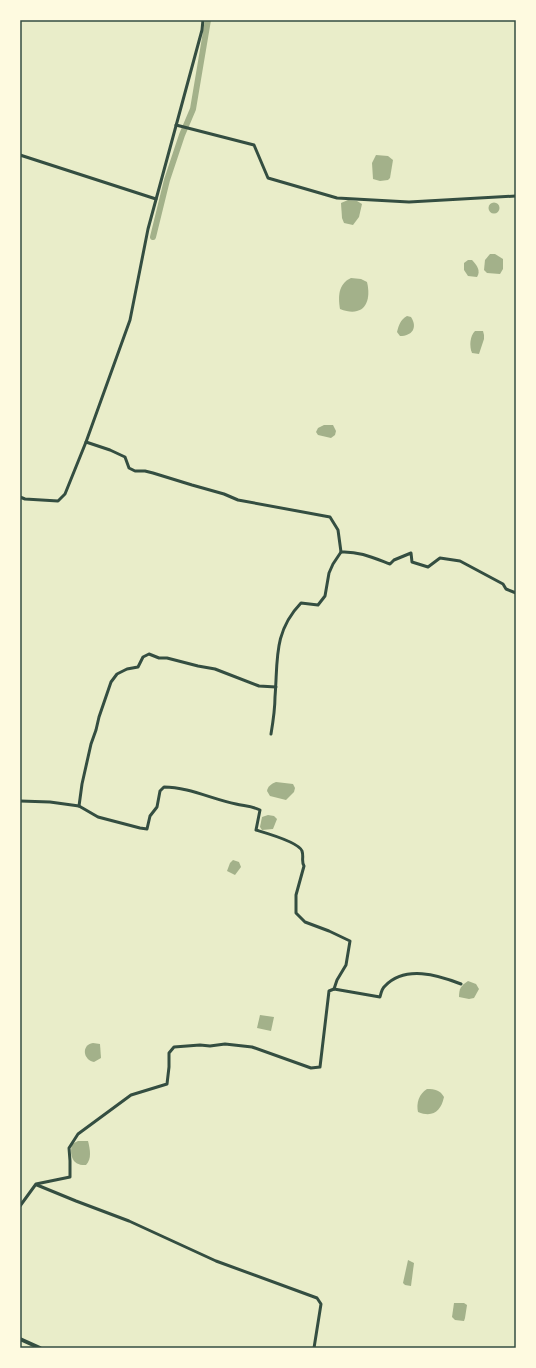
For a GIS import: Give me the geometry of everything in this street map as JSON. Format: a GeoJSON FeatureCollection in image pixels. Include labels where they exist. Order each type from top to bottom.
{"type":"FeatureCollection","features":[{"type":"Feature","properties":{"kind":"main road"},"geometry":{"type":"LineString","coordinates":[[20,1339],[40,1348]]}},
{"type":"Feature","properties":{"kind":"street"},"geometry":{"type":"LineString","coordinates":[[20,497],[25,499],[58,501],[65,494],[86,442],[130,320],[148,229],[202,30],[203,20]]}},
{"type":"Feature","properties":{"kind":"street"},"geometry":{"type":"LineString","coordinates":[[176,125],[254,145],[268,178],[337,198],[410,202],[516,196]]}},
{"type":"Feature","properties":{"kind":"street"},"geometry":{"type":"LineString","coordinates":[[20,155],[156,199]]}},
{"type":"Feature","properties":{"kind":"street"},"geometry":{"type":"LineString","coordinates":[[86,442],[125,457],[129,468],[135,471],[153,472],[224,494],[238,500],[330,517],[338,530],[341,552],[329,572],[325,596],[318,605],[301,603],[290,617],[280,639],[278,645],[276,687],[271,734]]}},
{"type":"Feature","properties":{"kind":"street"},"geometry":{"type":"LineString","coordinates":[[341,552],[349,551],[365,554],[390,564],[394,560],[411,553],[412,562],[428,567],[440,558],[460,561],[503,584],[506,590],[516,593]]}},
{"type":"Feature","properties":{"kind":"street"},"geometry":{"type":"LineString","coordinates":[[79,806],[90,744],[111,682],[117,674],[127,669],[138,667],[143,658],[149,654],[159,658],[167,658],[215,669],[259,686],[276,687]]}},
{"type":"Feature","properties":{"kind":"street"},"geometry":{"type":"LineString","coordinates":[[20,802],[50,802],[79,806],[98,816],[140,828],[147,828],[150,816],[157,807],[160,791],[164,787],[172,787],[236,804],[253,806],[260,810],[256,830],[297,845],[302,851],[302,862],[304,866],[296,895],[296,913],[305,922],[350,941],[346,964],[334,989]]}},
{"type":"Feature","properties":{"kind":"street"},"geometry":{"type":"LineString","coordinates":[[20,1206],[36,1184],[70,1177],[69,1148],[78,1134],[131,1095],[167,1084],[169,1053],[174,1047],[225,1044],[252,1047],[311,1068],[320,1067],[329,991],[334,989],[380,997],[384,986],[394,979],[408,974],[420,974],[447,978],[461,984]]}},
{"type":"Feature","properties":{"kind":"street"},"geometry":{"type":"LineString","coordinates":[[36,1184],[128,1221],[216,1261],[317,1298],[321,1304],[314,1348]]}},
{"type":"Feature","properties":{"kind":"shaded area"},"geometry":{"type":"Polygon","coordinates":[[[376,155],[388,156],[393,160],[390,178],[388,180],[380,181],[373,179],[372,163],[376,155]]]}},
{"type":"Feature","properties":{"kind":"shaded area"},"geometry":{"type":"Polygon","coordinates":[[[348,200],[357,201],[362,204],[359,217],[353,225],[344,223],[342,218],[341,203],[348,200]]]}},
{"type":"Feature","properties":{"kind":"shaded area"},"geometry":{"type":"Polygon","coordinates":[[[494,202],[498,204],[500,208],[498,212],[494,214],[490,212],[488,208],[490,204],[494,202]]]}},
{"type":"Feature","properties":{"kind":"shaded area"},"geometry":{"type":"Polygon","coordinates":[[[490,254],[495,254],[503,259],[503,269],[500,274],[487,273],[484,270],[485,260],[490,254]]]}},
{"type":"Feature","properties":{"kind":"shaded area"},"geometry":{"type":"Polygon","coordinates":[[[468,260],[472,260],[477,266],[479,273],[477,277],[468,276],[464,270],[464,263],[468,260]]]}},
{"type":"Feature","properties":{"kind":"shaded area"},"geometry":{"type":"Polygon","coordinates":[[[351,278],[361,279],[367,282],[368,290],[367,302],[364,307],[355,312],[340,309],[339,304],[341,287],[351,278]]]}},
{"type":"Feature","properties":{"kind":"shaded area"},"geometry":{"type":"Polygon","coordinates":[[[407,316],[411,317],[413,321],[413,331],[408,335],[400,336],[397,332],[398,327],[401,321],[407,316]]]}},
{"type":"Feature","properties":{"kind":"shaded area"},"geometry":{"type":"Polygon","coordinates":[[[475,331],[483,331],[484,335],[479,354],[472,353],[470,347],[470,341],[475,331]]]}},
{"type":"Feature","properties":{"kind":"shaded area"},"geometry":{"type":"Polygon","coordinates":[[[324,425],[333,425],[336,431],[335,435],[331,438],[318,435],[316,432],[318,428],[324,425]]]}},
{"type":"Feature","properties":{"kind":"shaded area"},"geometry":{"type":"Polygon","coordinates":[[[276,782],[293,784],[295,788],[294,792],[286,800],[270,796],[267,791],[270,785],[276,782]]]}},
{"type":"Feature","properties":{"kind":"shaded area"},"geometry":{"type":"Polygon","coordinates":[[[268,815],[274,816],[277,819],[273,829],[262,830],[260,827],[262,817],[268,815]]]}},
{"type":"Feature","properties":{"kind":"shaded area"},"geometry":{"type":"Polygon","coordinates":[[[233,860],[239,862],[241,867],[235,875],[227,871],[233,860]]]}},
{"type":"Feature","properties":{"kind":"shaded area"},"geometry":{"type":"Polygon","coordinates":[[[468,981],[476,984],[479,989],[474,998],[469,999],[459,997],[459,991],[468,981]]]}},
{"type":"Feature","properties":{"kind":"shaded area"},"geometry":{"type":"Polygon","coordinates":[[[260,1015],[274,1017],[271,1031],[257,1028],[260,1015]]]}},
{"type":"Feature","properties":{"kind":"shaded area"},"geometry":{"type":"Polygon","coordinates":[[[89,1044],[100,1044],[101,1058],[94,1062],[90,1061],[85,1052],[85,1049],[89,1044]]]}},
{"type":"Feature","properties":{"kind":"shaded area"},"geometry":{"type":"Polygon","coordinates":[[[427,1089],[437,1090],[444,1097],[441,1106],[432,1114],[423,1114],[418,1112],[417,1109],[420,1096],[427,1089]]]}},
{"type":"Feature","properties":{"kind":"shaded area"},"geometry":{"type":"Polygon","coordinates":[[[78,1141],[88,1141],[90,1157],[86,1165],[78,1164],[72,1156],[72,1144],[78,1141]]]}},
{"type":"Feature","properties":{"kind":"shaded area"},"geometry":{"type":"Polygon","coordinates":[[[408,1260],[414,1263],[411,1286],[403,1283],[408,1260]]]}},
{"type":"Feature","properties":{"kind":"shaded area"},"geometry":{"type":"Polygon","coordinates":[[[454,1303],[464,1303],[467,1305],[464,1321],[455,1320],[452,1317],[454,1303]]]}},
{"type":"Feature","properties":{"kind":"waterway"},"geometry":{"type":"LineString","coordinates":[[153,237],[167,180],[182,135],[193,109],[208,20]]}}]}
